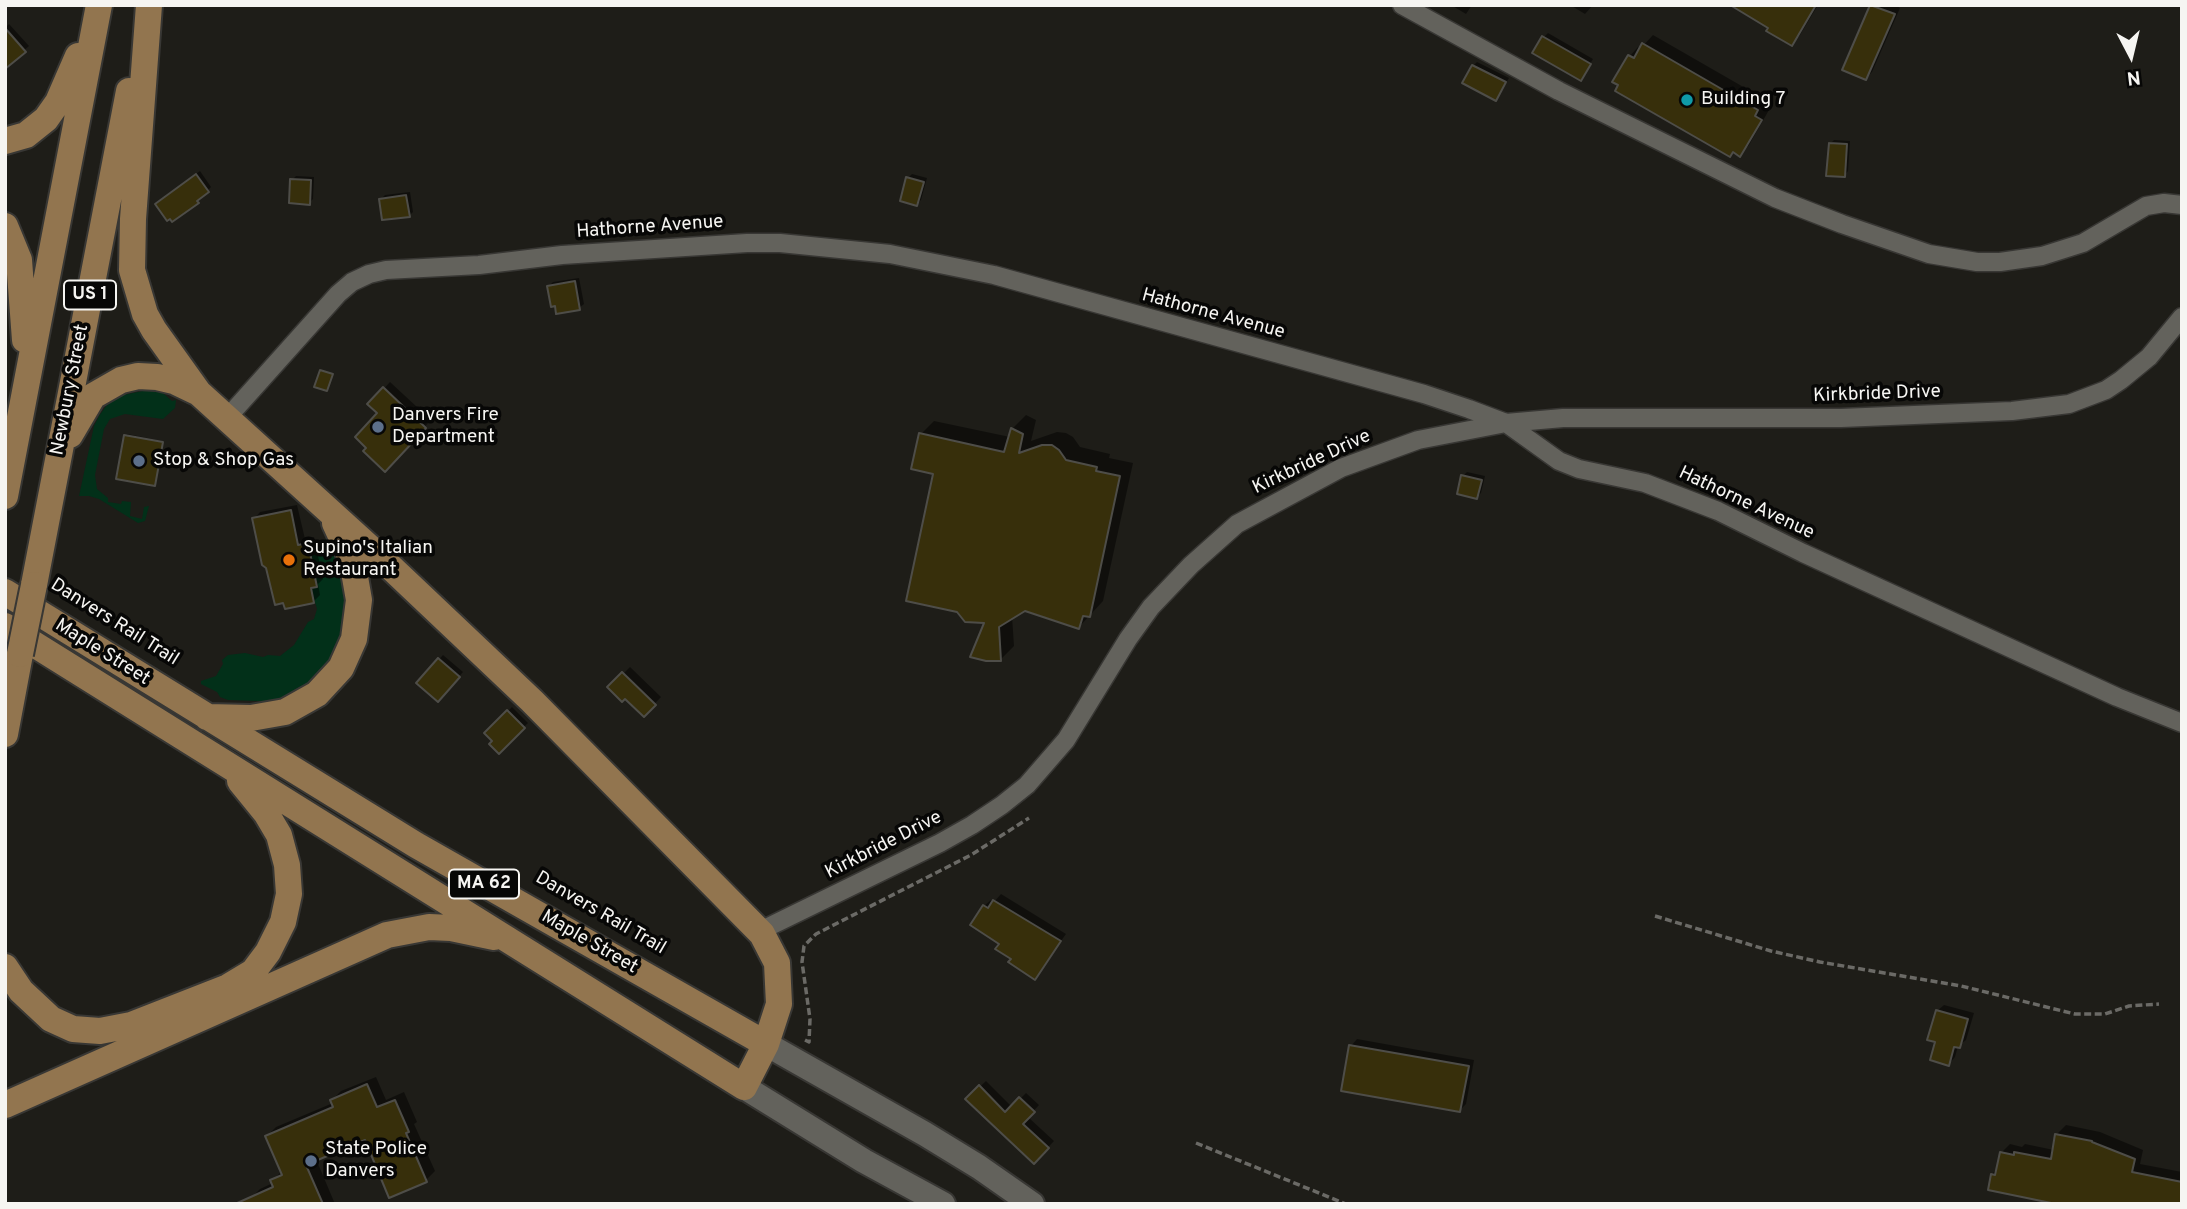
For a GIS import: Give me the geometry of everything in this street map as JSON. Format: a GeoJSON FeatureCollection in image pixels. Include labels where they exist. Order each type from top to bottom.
{"type":"FeatureCollection","features":[{"type":"Feature","properties":{"kind":"main road"},"geometry":{"type":"LineString","coordinates":[[5,141],[26,135],[46,119],[67,82],[99,5]]}},
{"type":"Feature","properties":{"kind":"main road","name":"US 1"},"geometry":{"type":"LineString","coordinates":[[5,496],[99,5]]}},
{"type":"Feature","properties":{"kind":"main road"},"geometry":{"type":"LineString","coordinates":[[147,5],[132,270],[145,314],[153,330],[199,393],[548,716],[760,931],[774,953],[778,971],[779,1001],[770,1034],[744,1087]]}},
{"type":"Feature","properties":{"kind":"main road","name":"Newbury Street"},"geometry":{"type":"LineString","coordinates":[[5,734],[147,5]]}},
{"type":"Feature","properties":{"kind":"main road"},"geometry":{"type":"LineString","coordinates":[[5,226],[19,260],[27,387]]}},
{"type":"Feature","properties":{"kind":"main road"},"geometry":{"type":"LineString","coordinates":[[55,473],[81,416],[93,396],[106,387],[138,376],[157,377],[174,381],[199,393]]}},
{"type":"Feature","properties":{"kind":"main road"},"geometry":{"type":"LineString","coordinates":[[207,718],[258,718],[295,708],[322,690],[344,663],[356,631],[359,593],[350,553],[337,526],[322,504]]}},
{"type":"Feature","properties":{"kind":"main road","name":"Maple Street"},"geometry":{"type":"LineString","coordinates":[[5,592],[427,851],[770,1034],[979,1167],[1032,1204]]}},
{"type":"Feature","properties":{"kind":"main road","name":"Maple Street"},"geometry":{"type":"LineString","coordinates":[[5,626],[864,1161],[943,1204]]}},
{"type":"Feature","properties":{"kind":"main road"},"geometry":{"type":"LineString","coordinates":[[5,967],[22,991],[51,1019],[73,1029],[100,1031],[131,1025],[228,987],[253,972],[268,953],[283,922],[289,894],[287,865],[279,835],[256,798],[228,769],[198,746]]}},
{"type":"Feature","properties":{"kind":"main road"},"geometry":{"type":"LineString","coordinates":[[5,1105],[387,935],[429,927],[451,928],[496,937],[520,946]]}},
{"type":"Feature","properties":{"kind":"street"},"geometry":{"type":"LineString","coordinates":[[1402,5],[1559,91],[1775,198],[1832,221],[1929,254],[1977,262],[2000,262],[2042,256],[2083,243],[2146,206],[2164,203],[2182,205]]}},
{"type":"Feature","properties":{"kind":"street","name":"Hathorne Avenue"},"geometry":{"type":"LineString","coordinates":[[227,418],[338,294],[352,282],[369,274],[386,270],[469,266],[666,246],[779,243],[890,254],[994,275],[1424,394],[1506,423],[1559,461],[1579,469],[1645,483],[1718,511],[1803,553],[2117,697],[2182,723]]}},
{"type":"Feature","properties":{"kind":"street","name":"Kirkbride Drive"},"geometry":{"type":"LineString","coordinates":[[760,931],[972,825],[1027,785],[1050,761],[1079,723],[1128,639],[1151,607],[1191,565],[1237,524],[1341,468],[1432,437],[1506,423],[1563,418],[1840,418],[2012,411],[2057,406],[2089,397],[2121,380],[2149,357],[2182,317]]}},
{"type":"Feature","properties":{"kind":"path"},"geometry":{"type":"LineString","coordinates":[[770,1034],[809,1042],[810,1019],[802,962],[804,946],[816,934],[971,855],[1029,818]]}},
{"type":"Feature","properties":{"kind":"path"},"geometry":{"type":"LineString","coordinates":[[1655,916],[1770,951],[1961,986],[2075,1014],[2105,1014],[2129,1006],[2159,1004]]}},
{"type":"Feature","properties":{"kind":"path"},"geometry":{"type":"LineString","coordinates":[[1196,1143],[1346,1204]]}},
{"type":"Feature","properties":{"kind":"green space"},"geometry":{"type":"Polygon","coordinates":[[[147,390],[163,393],[172,401],[176,400],[175,408],[163,419],[125,414],[110,419],[104,429],[95,475],[97,489],[108,498],[108,502],[131,502],[130,516],[142,519],[144,507],[149,506],[145,521],[138,523],[99,499],[79,496],[94,426],[99,416],[106,406],[119,396],[147,390]]]}},
{"type":"Feature","properties":{"kind":"green space"},"geometry":{"type":"Polygon","coordinates":[[[331,538],[339,552],[350,618],[323,676],[285,702],[228,700],[201,684],[201,681],[216,676],[223,664],[222,660],[228,655],[245,653],[263,657],[280,656],[294,645],[308,622],[314,619],[317,609],[311,588],[317,587],[309,544],[331,538]]]}},
{"type":"Feature","properties":{"kind":"building"},"geometry":{"type":"Polygon","coordinates":[[[1730,5],[1816,5],[1792,46],[1730,5]]]}},
{"type":"Feature","properties":{"kind":"building"},"geometry":{"type":"Polygon","coordinates":[[[1870,5],[1895,14],[1866,80],[1842,70],[1870,5]]]}},
{"type":"Feature","properties":{"kind":"building"},"geometry":{"type":"Polygon","coordinates":[[[5,28],[26,52],[5,69],[5,28]]]}},
{"type":"Feature","properties":{"kind":"building"},"geometry":{"type":"Polygon","coordinates":[[[1542,36],[1591,64],[1581,81],[1532,53],[1542,36]]]}},
{"type":"Feature","properties":{"kind":"building","name":"Building 7"},"geometry":{"type":"Polygon","coordinates":[[[1642,43],[1758,110],[1755,116],[1762,120],[1740,157],[1733,152],[1730,157],[1615,91],[1618,85],[1612,82],[1628,55],[1634,58],[1642,43]]]}},
{"type":"Feature","properties":{"kind":"building"},"geometry":{"type":"Polygon","coordinates":[[[1472,65],[1506,82],[1496,101],[1462,83],[1472,65]]]}},
{"type":"Feature","properties":{"kind":"building"},"geometry":{"type":"Polygon","coordinates":[[[1829,143],[1847,144],[1845,177],[1826,176],[1829,143]]]}},
{"type":"Feature","properties":{"kind":"building"},"geometry":{"type":"Polygon","coordinates":[[[196,174],[209,192],[197,201],[199,203],[172,222],[170,219],[167,221],[155,204],[196,174]]]}},
{"type":"Feature","properties":{"kind":"building"},"geometry":{"type":"Polygon","coordinates":[[[906,177],[924,182],[917,206],[900,201],[906,177]]]}},
{"type":"Feature","properties":{"kind":"building"},"geometry":{"type":"Polygon","coordinates":[[[290,179],[311,180],[310,205],[289,203],[290,179]]]}},
{"type":"Feature","properties":{"kind":"building"},"geometry":{"type":"Polygon","coordinates":[[[406,195],[410,217],[382,220],[379,199],[406,195]]]}},
{"type":"Feature","properties":{"kind":"building"},"geometry":{"type":"Polygon","coordinates":[[[575,281],[580,310],[556,314],[555,306],[551,307],[547,286],[575,281]]]}},
{"type":"Feature","properties":{"kind":"building"},"geometry":{"type":"Polygon","coordinates":[[[320,370],[333,374],[327,391],[314,387],[320,370]]]}},
{"type":"Feature","properties":{"kind":"building"},"geometry":{"type":"Polygon","coordinates":[[[383,387],[426,428],[385,472],[363,451],[366,448],[355,437],[377,413],[367,404],[383,387]]]}},
{"type":"Feature","properties":{"kind":"building"},"geometry":{"type":"Polygon","coordinates":[[[1011,428],[1023,434],[1019,453],[1042,445],[1052,445],[1066,460],[1120,476],[1090,617],[1083,616],[1079,629],[1025,611],[999,627],[1001,661],[986,661],[970,657],[984,623],[965,622],[957,612],[906,601],[933,474],[911,469],[919,433],[1004,452],[1011,428]]]}},
{"type":"Feature","properties":{"kind":"building","name":"Stop & Shop Gas"},"geometry":{"type":"Polygon","coordinates":[[[124,435],[163,442],[155,486],[116,479],[124,435]]]}},
{"type":"Feature","properties":{"kind":"building"},"geometry":{"type":"Polygon","coordinates":[[[1461,475],[1482,480],[1477,499],[1457,494],[1461,475]]]}},
{"type":"Feature","properties":{"kind":"building","name":"Supino's Italian Restaurant"},"geometry":{"type":"Polygon","coordinates":[[[291,510],[298,545],[308,543],[317,587],[311,588],[314,603],[285,609],[283,603],[275,605],[266,568],[262,565],[252,518],[291,510]]]}},
{"type":"Feature","properties":{"kind":"building"},"geometry":{"type":"Polygon","coordinates":[[[438,658],[460,677],[438,702],[416,683],[438,658]]]}},
{"type":"Feature","properties":{"kind":"building"},"geometry":{"type":"Polygon","coordinates":[[[622,672],[656,705],[644,717],[625,699],[622,702],[607,687],[622,672]]]}},
{"type":"Feature","properties":{"kind":"building"},"geometry":{"type":"Polygon","coordinates":[[[507,710],[525,728],[499,754],[489,744],[492,741],[484,733],[507,710]]]}},
{"type":"Feature","properties":{"kind":"building"},"geometry":{"type":"Polygon","coordinates":[[[993,900],[1061,941],[1035,980],[1008,962],[1011,959],[995,949],[999,944],[970,925],[983,905],[988,908],[993,900]]]}},
{"type":"Feature","properties":{"kind":"building"},"geometry":{"type":"Polygon","coordinates":[[[1936,1010],[1968,1019],[1960,1048],[1954,1047],[1949,1066],[1930,1060],[1935,1042],[1927,1040],[1936,1010]]]}},
{"type":"Feature","properties":{"kind":"building"},"geometry":{"type":"Polygon","coordinates":[[[1349,1045],[1469,1066],[1460,1112],[1341,1091],[1349,1045]]]}},
{"type":"Feature","properties":{"kind":"building"},"geometry":{"type":"Polygon","coordinates":[[[367,1084],[377,1107],[395,1100],[427,1182],[389,1198],[365,1140],[306,1165],[323,1204],[235,1204],[273,1187],[270,1180],[282,1175],[265,1136],[333,1107],[330,1100],[367,1084]]]}},
{"type":"Feature","properties":{"kind":"building"},"geometry":{"type":"Polygon","coordinates":[[[979,1085],[1005,1112],[1019,1097],[1035,1112],[1023,1124],[1049,1148],[1034,1164],[965,1099],[979,1085]]]}},
{"type":"Feature","properties":{"kind":"building"},"geometry":{"type":"Polygon","coordinates":[[[2055,1134],[2092,1141],[2135,1159],[2132,1172],[2182,1182],[2182,1204],[2056,1204],[1988,1190],[1991,1174],[1995,1175],[2000,1152],[2051,1159],[2055,1134]]]}},
{"type":"Feature","properties":{"kind":"place","name":"Building 7"},"geometry":{"type":"Point","coordinates":[1687,100]}},
{"type":"Feature","properties":{"kind":"place","name":"Danvers Fire Department"},"geometry":{"type":"Point","coordinates":[378,427]}},
{"type":"Feature","properties":{"kind":"place","name":"Stop & Shop Gas"},"geometry":{"type":"Point","coordinates":[139,461]}},
{"type":"Feature","properties":{"kind":"place","name":"Supino's Italian Restaurant"},"geometry":{"type":"Point","coordinates":[289,560]}},
{"type":"Feature","properties":{"kind":"place","name":"State Police Danvers"},"geometry":{"type":"Point","coordinates":[311,1161]}}]}
